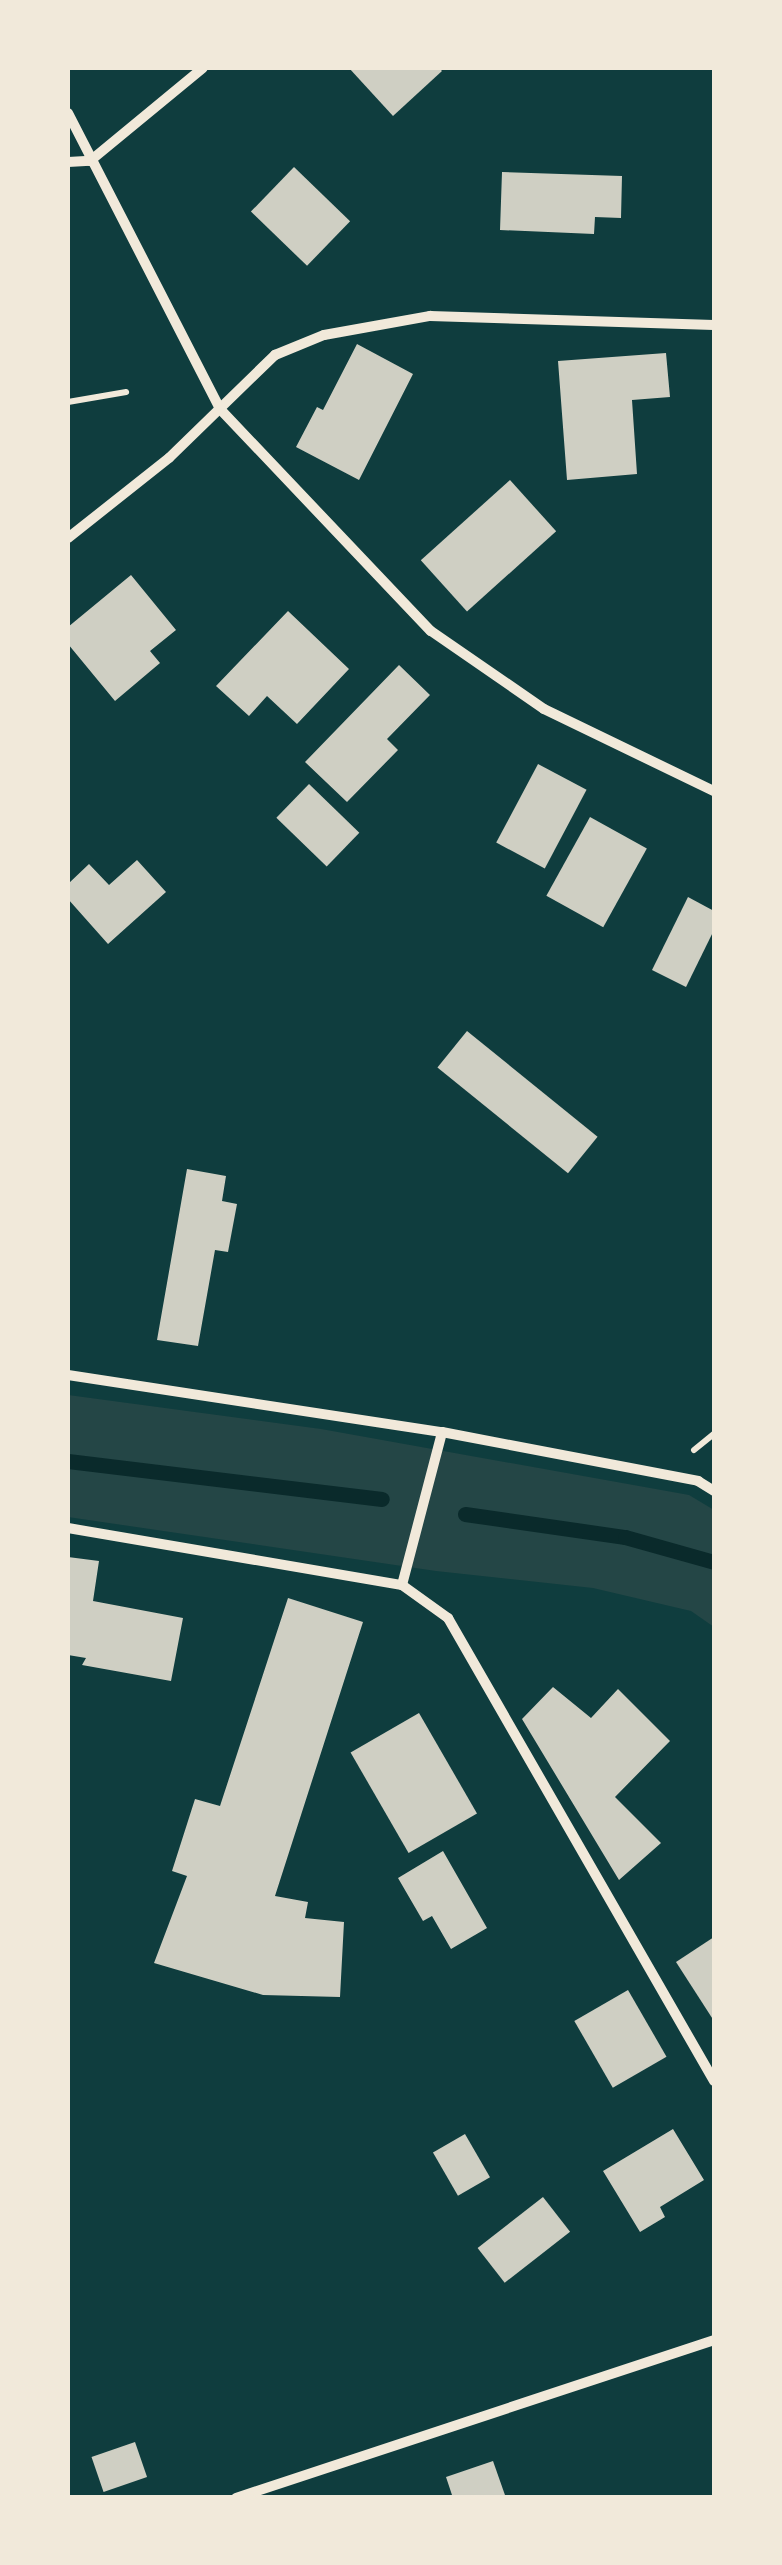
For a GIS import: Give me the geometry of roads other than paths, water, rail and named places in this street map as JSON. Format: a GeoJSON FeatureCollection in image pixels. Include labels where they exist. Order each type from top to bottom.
{"type":"FeatureCollection","features":[{"type":"Feature","properties":{"kind":"street"},"geometry":{"type":"LineString","coordinates":[[68,162],[90,161],[202,68]]}},
{"type":"Feature","properties":{"kind":"street"},"geometry":{"type":"LineString","coordinates":[[68,113],[220,408],[431,631],[544,709],[714,790]]}},
{"type":"Feature","properties":{"kind":"street"},"geometry":{"type":"LineString","coordinates":[[68,538],[168,458],[275,355],[324,335],[430,316],[714,326]]}},
{"type":"Feature","properties":{"kind":"street"},"geometry":{"type":"LineString","coordinates":[[68,1375],[442,1432],[698,1482],[714,1491]]}},
{"type":"Feature","properties":{"kind":"street"},"geometry":{"type":"LineString","coordinates":[[402,1585],[442,1432]]}},
{"type":"Feature","properties":{"kind":"street"},"geometry":{"type":"LineString","coordinates":[[68,1528],[402,1585],[448,1618],[714,2082]]}},
{"type":"Feature","properties":{"kind":"street"},"geometry":{"type":"LineString","coordinates":[[236,2498],[714,2340]]}},
{"type":"Feature","properties":{"kind":"waterway"},"geometry":{"type":"LineString","coordinates":[[68,1461],[382,1499]]}},
{"type":"Feature","properties":{"kind":"waterway"},"geometry":{"type":"LineString","coordinates":[[465,1514],[625,1537],[714,1562]]}}]}
